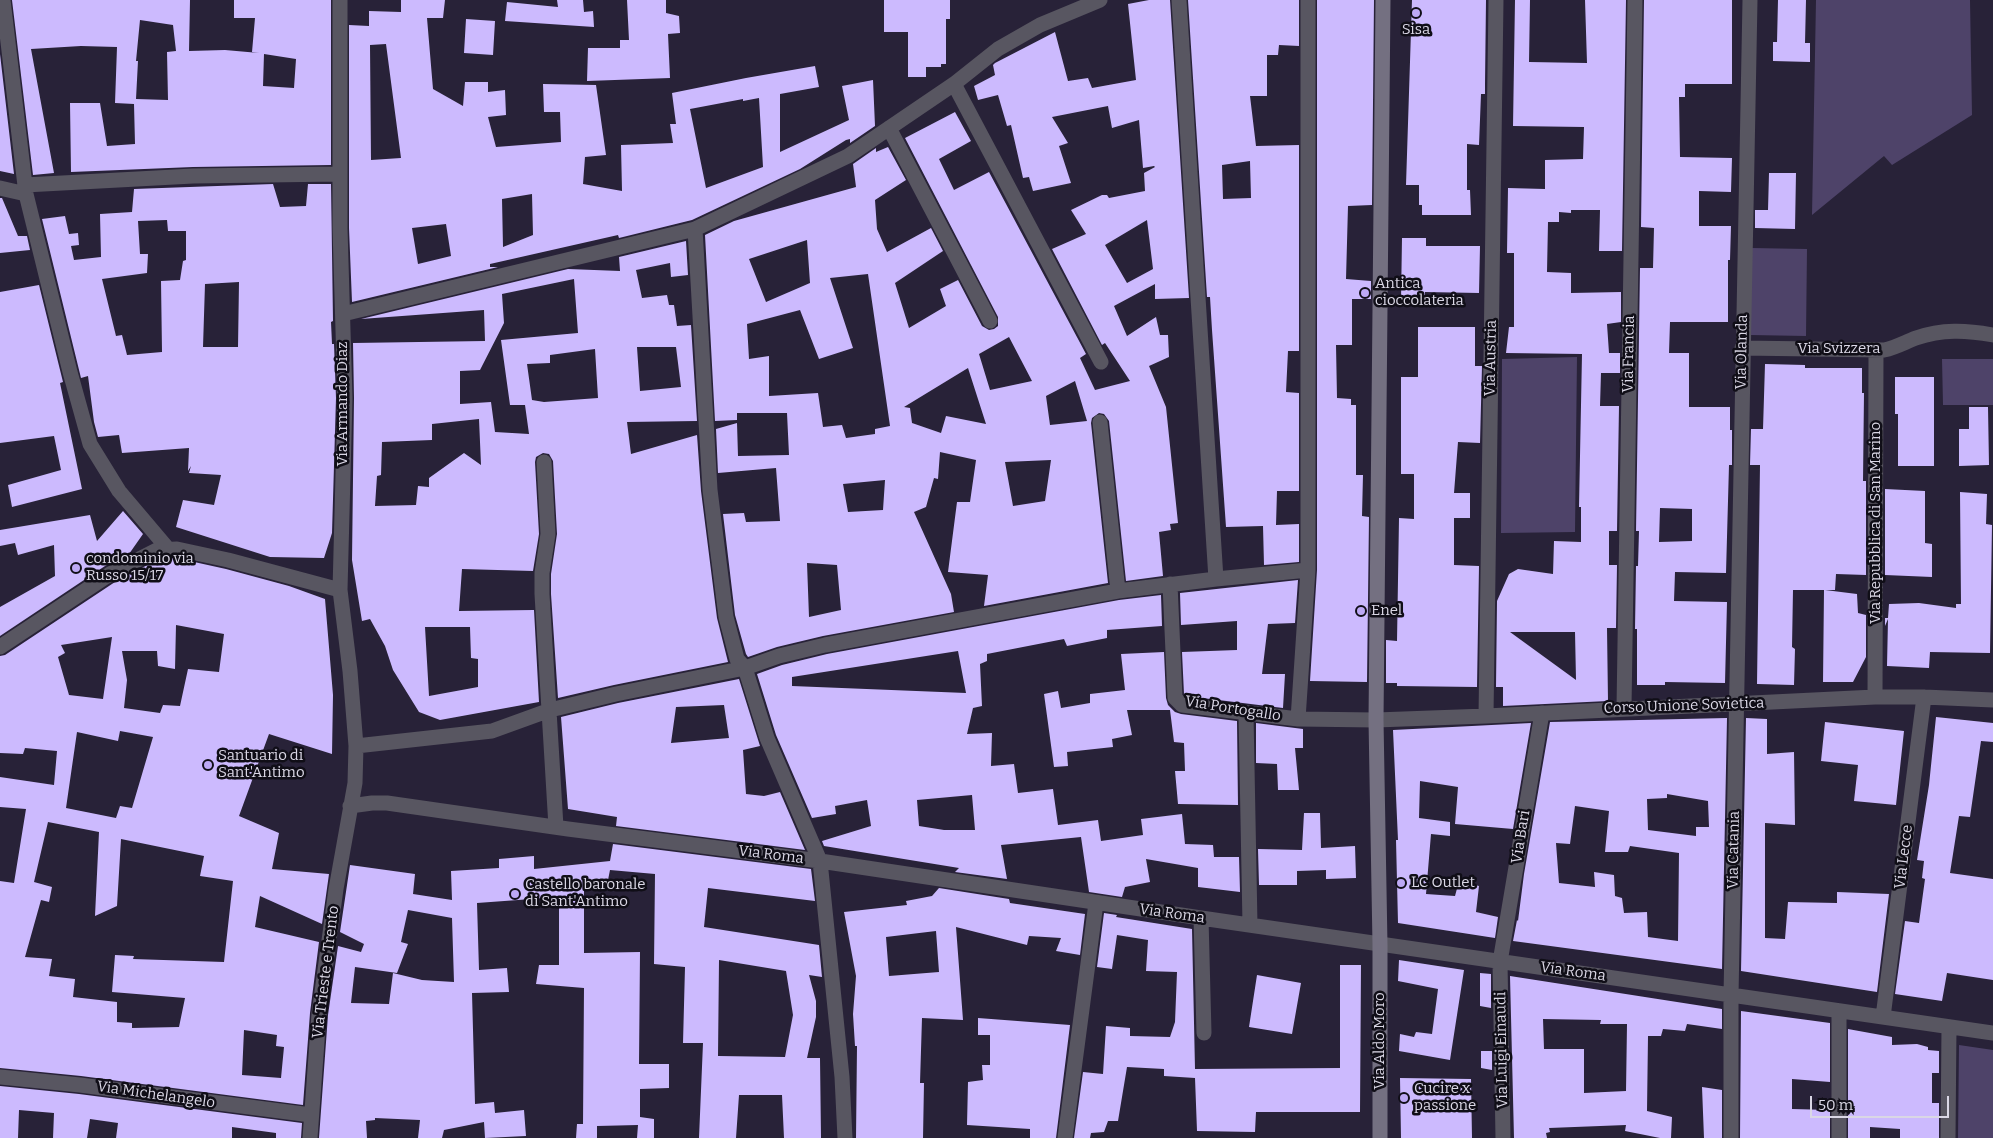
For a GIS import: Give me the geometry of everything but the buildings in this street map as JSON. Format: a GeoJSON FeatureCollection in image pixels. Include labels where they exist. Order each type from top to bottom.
{"type":"FeatureCollection","features":[{"type":"Feature","properties":{"kind":"street"},"geometry":{"type":"LineString","coordinates":[[3,0],[26,189],[70,372],[90,444],[119,492],[169,550]]}},
{"type":"Feature","properties":{"kind":"street","name":"Via Armando Diaz"},"geometry":{"type":"LineString","coordinates":[[340,0],[340,174],[345,398],[340,590],[350,671],[356,746],[355,783],[350,806]]}},
{"type":"Feature","properties":{"kind":"street"},"geometry":{"type":"LineString","coordinates":[[343,314],[695,229],[848,156],[954,84],[998,49],[1040,25],[1100,0]]}},
{"type":"Feature","properties":{"kind":"street"},"geometry":{"type":"LineString","coordinates":[[1179,0],[1216,579]]}},
{"type":"Feature","properties":{"kind":"street"},"geometry":{"type":"LineString","coordinates":[[1298,719],[1308,570],[1308,0]]}},
{"type":"Feature","properties":{"kind":"street","name":"Via Aldo Moro"},"geometry":{"type":"LineString","coordinates":[[1380,1138],[1380,945],[1376,720],[1382,0]]}},
{"type":"Feature","properties":{"kind":"street","name":"Via Austria"},"geometry":{"type":"LineString","coordinates":[[1486,716],[1496,0]]}},
{"type":"Feature","properties":{"kind":"street","name":"Via Francia"},"geometry":{"type":"LineString","coordinates":[[1624,708],[1635,0]]}},
{"type":"Feature","properties":{"kind":"street","name":"Via Olanda"},"geometry":{"type":"LineString","coordinates":[[1737,704],[1742,348],[1750,0]]}},
{"type":"Feature","properties":{"kind":"street"},"geometry":{"type":"LineString","coordinates":[[954,84],[1101,362]]}},
{"type":"Feature","properties":{"kind":"street"},"geometry":{"type":"LineString","coordinates":[[889,128],[990,321]]}},
{"type":"Feature","properties":{"kind":"street"},"geometry":{"type":"LineString","coordinates":[[0,188],[26,189],[193,176],[340,174]]}},
{"type":"Feature","properties":{"kind":"street"},"geometry":{"type":"LineString","coordinates":[[695,229],[710,490],[726,617],[737,659],[745,668],[768,738],[820,861],[842,1077],[845,1138]]}},
{"type":"Feature","properties":{"kind":"street","name":"Via Svizzera"},"geometry":{"type":"LineString","coordinates":[[1742,348],[1876,350],[1899,347],[1915,338],[1946,330],[1993,335]]}},
{"type":"Feature","properties":{"kind":"street","name":"Via Repubblica di San Marino"},"geometry":{"type":"LineString","coordinates":[[1875,696],[1876,350]]}},
{"type":"Feature","properties":{"kind":"street"},"geometry":{"type":"LineString","coordinates":[[1100,422],[1118,591]]}},
{"type":"Feature","properties":{"kind":"street"},"geometry":{"type":"LineString","coordinates":[[544,462],[548,534],[542,572],[542,594],[556,827]]}},
{"type":"Feature","properties":{"kind":"street"},"geometry":{"type":"LineString","coordinates":[[0,647],[110,574],[157,550],[177,549],[228,560],[340,590]]}},
{"type":"Feature","properties":{"kind":"street"},"geometry":{"type":"LineString","coordinates":[[356,746],[492,731],[550,710],[616,694],[745,668],[779,656],[825,645],[1118,591],[1308,570]]}},
{"type":"Feature","properties":{"kind":"street","name":"Via Portogallo"},"geometry":{"type":"LineString","coordinates":[[1170,584],[1175,698],[1182,705],[1298,719],[1376,720]]}},
{"type":"Feature","properties":{"kind":"street","name":"Corso Unione Sovietica"},"geometry":{"type":"LineString","coordinates":[[1376,720],[1875,696],[1993,700]]}},
{"type":"Feature","properties":{"kind":"street","name":"Via Lecce"},"geometry":{"type":"LineString","coordinates":[[1883,1018],[1924,697]]}},
{"type":"Feature","properties":{"kind":"street","name":"Via Catania"},"geometry":{"type":"LineString","coordinates":[[1731,1138],[1731,996],[1737,704]]}},
{"type":"Feature","properties":{"kind":"street","name":"Via Bari"},"geometry":{"type":"LineString","coordinates":[[1500,962],[1542,713]]}},
{"type":"Feature","properties":{"kind":"street"},"geometry":{"type":"LineString","coordinates":[[1246,714],[1250,925]]}},
{"type":"Feature","properties":{"kind":"street","name":"Via Roma"},"geometry":{"type":"LineString","coordinates":[[350,806],[387,803],[820,861],[1380,945],[1993,1033]]}},
{"type":"Feature","properties":{"kind":"street","name":"Via Trieste e Trento"},"geometry":{"type":"LineString","coordinates":[[310,1138],[319,1014],[350,806]]}},
{"type":"Feature","properties":{"kind":"street"},"geometry":{"type":"LineString","coordinates":[[1065,1138],[1096,903]]}},
{"type":"Feature","properties":{"kind":"street"},"geometry":{"type":"LineString","coordinates":[[1201,918],[1204,1033]]}},
{"type":"Feature","properties":{"kind":"street","name":"Via Luigi Einaudi"},"geometry":{"type":"LineString","coordinates":[[1500,962],[1503,1138]]}},
{"type":"Feature","properties":{"kind":"street"},"geometry":{"type":"LineString","coordinates":[[1839,1011],[1839,1138]]}},
{"type":"Feature","properties":{"kind":"street"},"geometry":{"type":"LineString","coordinates":[[1948,1138],[1949,1027]]}},
{"type":"Feature","properties":{"kind":"street","name":"Via Michelangelo"},"geometry":{"type":"LineString","coordinates":[[0,1077],[80,1085],[311,1115]]}},
{"type":"Feature","properties":{"kind":"shaded area"},"geometry":{"type":"Polygon","coordinates":[[[1816,0],[1970,0],[1972,115],[1892,165],[1884,156],[1812,215],[1816,0]]]}},
{"type":"Feature","properties":{"kind":"shaded area"},"geometry":{"type":"Polygon","coordinates":[[[1752,248],[1807,249],[1806,336],[1750,335],[1752,248]]]}},
{"type":"Feature","properties":{"kind":"shaded area"},"geometry":{"type":"Polygon","coordinates":[[[1577,357],[1575,532],[1501,533],[1502,359],[1577,357]]]}},
{"type":"Feature","properties":{"kind":"shaded area"},"geometry":{"type":"Polygon","coordinates":[[[1942,359],[1993,359],[1993,405],[1943,405],[1942,359]]]}},
{"type":"Feature","properties":{"kind":"shaded area"},"geometry":{"type":"Polygon","coordinates":[[[1959,1045],[1993,1050],[1993,1138],[1958,1138],[1959,1045]]]}},
{"type":"Feature","properties":{"kind":"place","name":"Sisa"},"geometry":{"type":"Point","coordinates":[1416,13]}},
{"type":"Feature","properties":{"kind":"place","name":"Antica cioccolateria"},"geometry":{"type":"Point","coordinates":[1365,293]}},
{"type":"Feature","properties":{"kind":"place","name":"condominio via Russo 15/17"},"geometry":{"type":"Point","coordinates":[76,568]}},
{"type":"Feature","properties":{"kind":"place","name":"Enel"},"geometry":{"type":"Point","coordinates":[1361,611]}},
{"type":"Feature","properties":{"kind":"place","name":"Santuario di Sant'Antimo"},"geometry":{"type":"Point","coordinates":[208,765]}},
{"type":"Feature","properties":{"kind":"place","name":"LC Outlet"},"geometry":{"type":"Point","coordinates":[1401,883]}},
{"type":"Feature","properties":{"kind":"place","name":"Castello baronale di Sant'Antimo"},"geometry":{"type":"Point","coordinates":[515,894]}},
{"type":"Feature","properties":{"kind":"place","name":"Cucire x passione"},"geometry":{"type":"Point","coordinates":[1404,1098]}}]}
